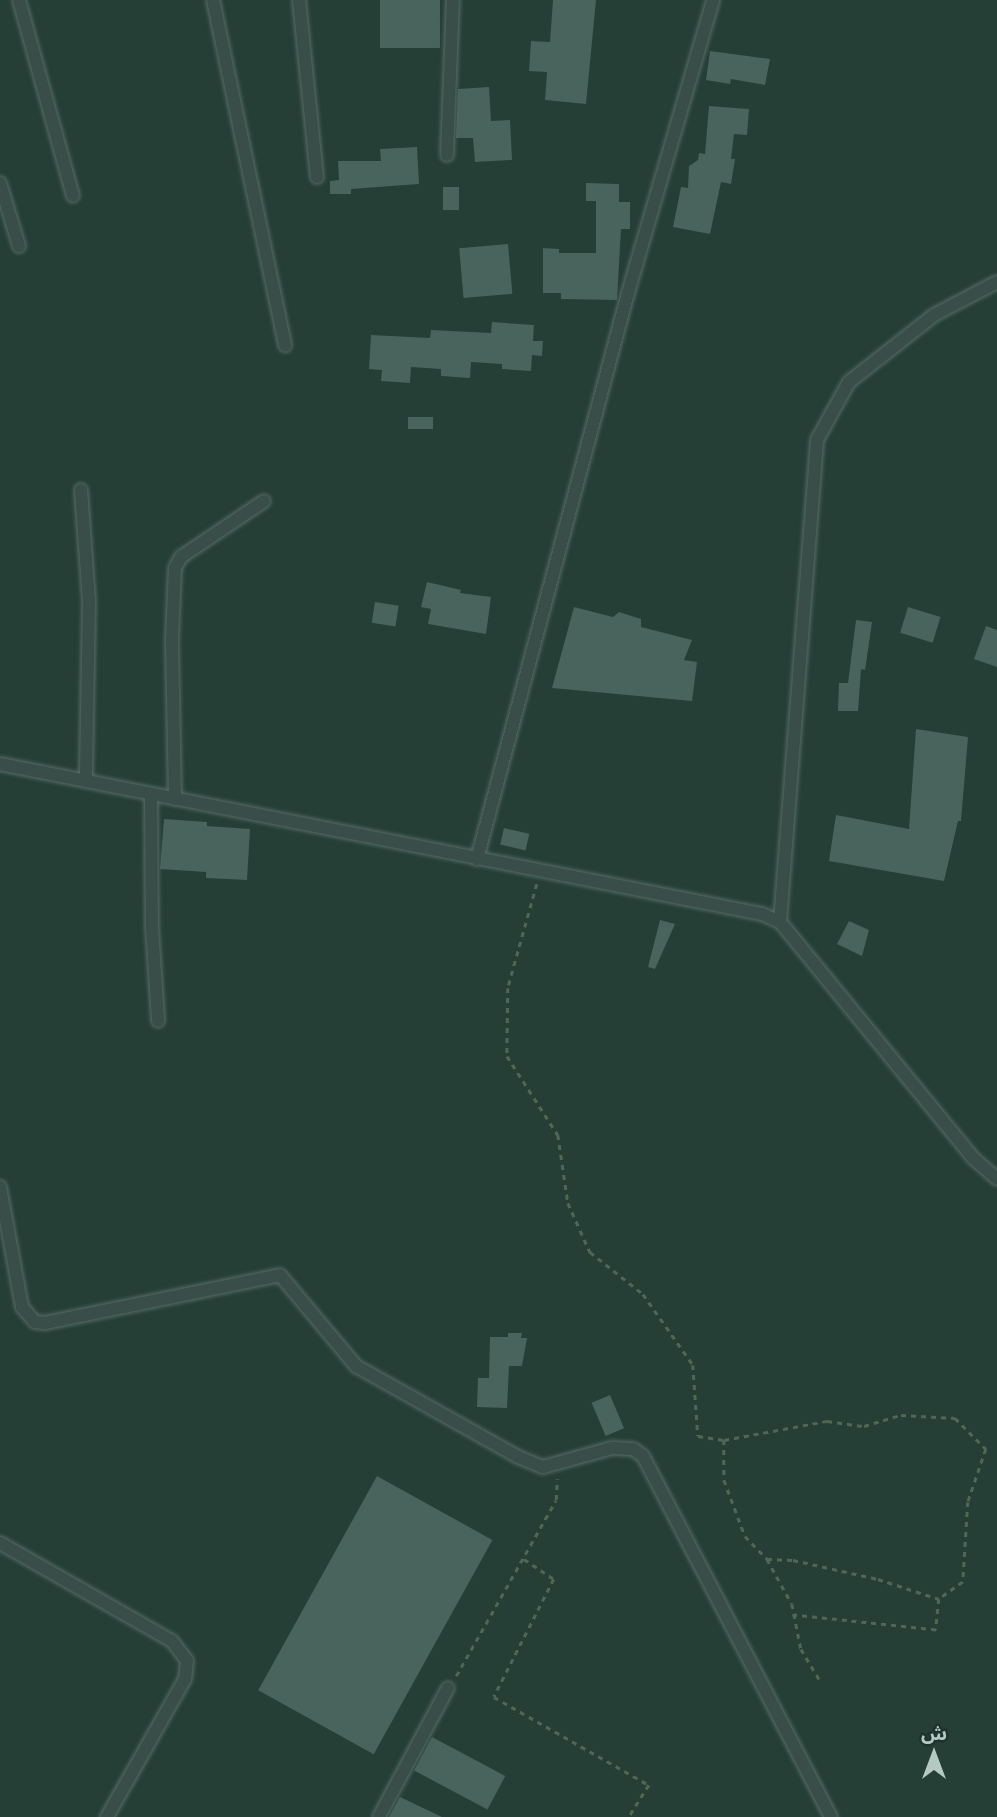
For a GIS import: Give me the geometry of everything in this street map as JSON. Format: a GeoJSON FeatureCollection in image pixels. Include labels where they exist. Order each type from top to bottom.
{"type":"FeatureCollection","features":[{"type":"Feature","properties":{"kind":"street"},"geometry":{"type":"LineString","coordinates":[[19,0],[73,196]]}},
{"type":"Feature","properties":{"kind":"street"},"geometry":{"type":"LineString","coordinates":[[213,0],[285,346]]}},
{"type":"Feature","properties":{"kind":"street"},"geometry":{"type":"LineString","coordinates":[[299,0],[317,177]]}},
{"type":"Feature","properties":{"kind":"street"},"geometry":{"type":"LineString","coordinates":[[447,155],[453,0]]}},
{"type":"Feature","properties":{"kind":"street"},"geometry":{"type":"LineString","coordinates":[[477,859],[628,293],[713,0]]}},
{"type":"Feature","properties":{"kind":"street"},"geometry":{"type":"LineString","coordinates":[[0,183],[19,246]]}},
{"type":"Feature","properties":{"kind":"street"},"geometry":{"type":"LineString","coordinates":[[780,922],[817,440],[849,382],[934,315],[997,282]]}},
{"type":"Feature","properties":{"kind":"street"},"geometry":{"type":"LineString","coordinates":[[81,490],[89,601],[86,781]]}},
{"type":"Feature","properties":{"kind":"street"},"geometry":{"type":"LineString","coordinates":[[175,799],[172,639],[176,568],[181,557],[264,501]]}},
{"type":"Feature","properties":{"kind":"street"},"geometry":{"type":"LineString","coordinates":[[0,764],[762,914],[780,922],[973,1158],[997,1179]]}},
{"type":"Feature","properties":{"kind":"street"},"geometry":{"type":"LineString","coordinates":[[151,794],[152,928],[158,1021]]}},
{"type":"Feature","properties":{"kind":"street"},"geometry":{"type":"LineString","coordinates":[[0,1187],[22,1307],[35,1322],[45,1323],[280,1275],[356,1366],[518,1457],[543,1467],[612,1448],[633,1450],[643,1456],[831,1817]]}},
{"type":"Feature","properties":{"kind":"street"},"geometry":{"type":"LineString","coordinates":[[0,1543],[172,1640],[187,1661],[186,1679],[107,1817]]}},
{"type":"Feature","properties":{"kind":"street"},"geometry":{"type":"LineString","coordinates":[[379,1817],[449,1688]]}},
{"type":"Feature","properties":{"kind":"path"},"geometry":{"type":"LineString","coordinates":[[542,871],[508,988],[507,1056],[558,1136],[568,1203],[590,1252],[643,1294],[693,1365],[698,1436],[724,1440],[827,1421],[864,1426],[901,1415],[956,1418],[986,1449],[968,1502],[962,1581],[939,1599],[936,1630],[794,1615]]}},
{"type":"Feature","properties":{"kind":"path"},"geometry":{"type":"LineString","coordinates":[[724,1440],[724,1480],[745,1536],[767,1559],[792,1604],[801,1649],[820,1681]]}},
{"type":"Feature","properties":{"kind":"path"},"geometry":{"type":"LineString","coordinates":[[449,1688],[556,1500],[554,1466]]}},
{"type":"Feature","properties":{"kind":"path"},"geometry":{"type":"LineString","coordinates":[[524,1559],[554,1579],[494,1697],[649,1785],[629,1817]]}},
{"type":"Feature","properties":{"kind":"path"},"geometry":{"type":"LineString","coordinates":[[767,1559],[793,1560],[878,1579],[939,1599]]}},
{"type":"Feature","properties":{"kind":"building"},"geometry":{"type":"Polygon","coordinates":[[[380,0],[440,0],[440,48],[380,48],[380,0]]]}},
{"type":"Feature","properties":{"kind":"building"},"geometry":{"type":"Polygon","coordinates":[[[553,0],[596,0],[586,104],[545,100],[547,72],[529,71],[531,41],[550,42],[553,0]]]}},
{"type":"Feature","properties":{"kind":"building"},"geometry":{"type":"Polygon","coordinates":[[[710,51],[770,59],[765,85],[731,79],[730,84],[706,80],[710,51]]]}},
{"type":"Feature","properties":{"kind":"building"},"geometry":{"type":"Polygon","coordinates":[[[489,87],[491,121],[510,120],[512,160],[475,162],[473,138],[456,138],[458,89],[489,87]]]}},
{"type":"Feature","properties":{"kind":"building"},"geometry":{"type":"Polygon","coordinates":[[[709,106],[749,109],[747,135],[734,134],[731,159],[735,159],[731,184],[721,182],[710,234],[673,227],[681,187],[688,188],[689,166],[698,160],[699,153],[705,154],[709,106]]]}},
{"type":"Feature","properties":{"kind":"building"},"geometry":{"type":"Polygon","coordinates":[[[417,147],[419,184],[351,189],[351,194],[330,194],[330,181],[339,180],[338,161],[381,161],[380,149],[417,147]]]}},
{"type":"Feature","properties":{"kind":"building"},"geometry":{"type":"Polygon","coordinates":[[[586,183],[619,184],[619,202],[630,202],[630,229],[621,229],[617,300],[561,299],[561,293],[543,293],[543,248],[559,249],[559,253],[596,253],[596,201],[586,201],[586,183]]]}},
{"type":"Feature","properties":{"kind":"building"},"geometry":{"type":"Polygon","coordinates":[[[443,187],[459,187],[459,210],[443,210],[443,187]]]}},
{"type":"Feature","properties":{"kind":"building"},"geometry":{"type":"Polygon","coordinates":[[[508,244],[512,294],[464,298],[459,248],[508,244]]]}},
{"type":"Feature","properties":{"kind":"building"},"geometry":{"type":"Polygon","coordinates":[[[492,322],[534,325],[533,341],[543,341],[542,356],[532,355],[531,371],[502,369],[502,364],[471,362],[470,378],[441,376],[441,369],[411,367],[410,383],[381,381],[382,370],[369,369],[371,335],[430,338],[431,330],[491,333],[492,322]]]}},
{"type":"Feature","properties":{"kind":"building"},"geometry":{"type":"Polygon","coordinates":[[[408,417],[433,417],[433,429],[408,429],[408,417]]]}},
{"type":"Feature","properties":{"kind":"building"},"geometry":{"type":"Polygon","coordinates":[[[427,582],[461,590],[460,593],[491,597],[486,634],[428,624],[431,609],[421,607],[427,582]]]}},
{"type":"Feature","properties":{"kind":"building"},"geometry":{"type":"Polygon","coordinates":[[[375,602],[399,606],[395,626],[372,623],[375,602]]]}},
{"type":"Feature","properties":{"kind":"building"},"geometry":{"type":"Polygon","coordinates":[[[574,607],[613,617],[619,612],[641,619],[641,627],[692,640],[684,660],[697,662],[692,701],[552,688],[574,607]]]}},
{"type":"Feature","properties":{"kind":"building"},"geometry":{"type":"Polygon","coordinates":[[[908,607],[941,617],[933,643],[900,633],[908,607]]]}},
{"type":"Feature","properties":{"kind":"building"},"geometry":{"type":"Polygon","coordinates":[[[856,620],[872,622],[865,670],[861,669],[858,711],[838,711],[839,683],[848,683],[856,620]]]}},
{"type":"Feature","properties":{"kind":"building"},"geometry":{"type":"Polygon","coordinates":[[[986,626],[997,630],[997,667],[974,659],[986,626]]]}},
{"type":"Feature","properties":{"kind":"building"},"geometry":{"type":"Polygon","coordinates":[[[916,729],[968,737],[961,821],[958,821],[944,881],[829,861],[836,815],[909,829],[916,729]]]}},
{"type":"Feature","properties":{"kind":"building"},"geometry":{"type":"Polygon","coordinates":[[[164,819],[250,829],[247,880],[206,878],[206,872],[160,869],[164,819]]]}},
{"type":"Feature","properties":{"kind":"building"},"geometry":{"type":"Polygon","coordinates":[[[504,828],[529,834],[526,850],[500,845],[504,828]]]}},
{"type":"Feature","properties":{"kind":"building"},"geometry":{"type":"Polygon","coordinates":[[[660,920],[675,924],[655,969],[648,967],[660,920]]]}},
{"type":"Feature","properties":{"kind":"building"},"geometry":{"type":"Polygon","coordinates":[[[849,921],[869,930],[862,956],[837,944],[849,921]]]}},
{"type":"Feature","properties":{"kind":"building"},"geometry":{"type":"Polygon","coordinates":[[[508,1333],[522,1333],[521,1338],[527,1338],[522,1366],[509,1366],[507,1408],[477,1407],[478,1378],[489,1378],[490,1337],[508,1337],[508,1333]]]}},
{"type":"Feature","properties":{"kind":"building"},"geometry":{"type":"Polygon","coordinates":[[[610,1395],[624,1428],[606,1436],[592,1403],[610,1395]]]}},
{"type":"Feature","properties":{"kind":"building"},"geometry":{"type":"Polygon","coordinates":[[[377,1476],[492,1540],[374,1754],[258,1690],[377,1476]]]}},
{"type":"Feature","properties":{"kind":"building"},"geometry":{"type":"Polygon","coordinates":[[[432,1737],[505,1776],[487,1810],[414,1771],[432,1737]]]}},
{"type":"Feature","properties":{"kind":"building"},"geometry":{"type":"Polygon","coordinates":[[[400,1797],[442,1817],[389,1817],[400,1797]]]}}]}
